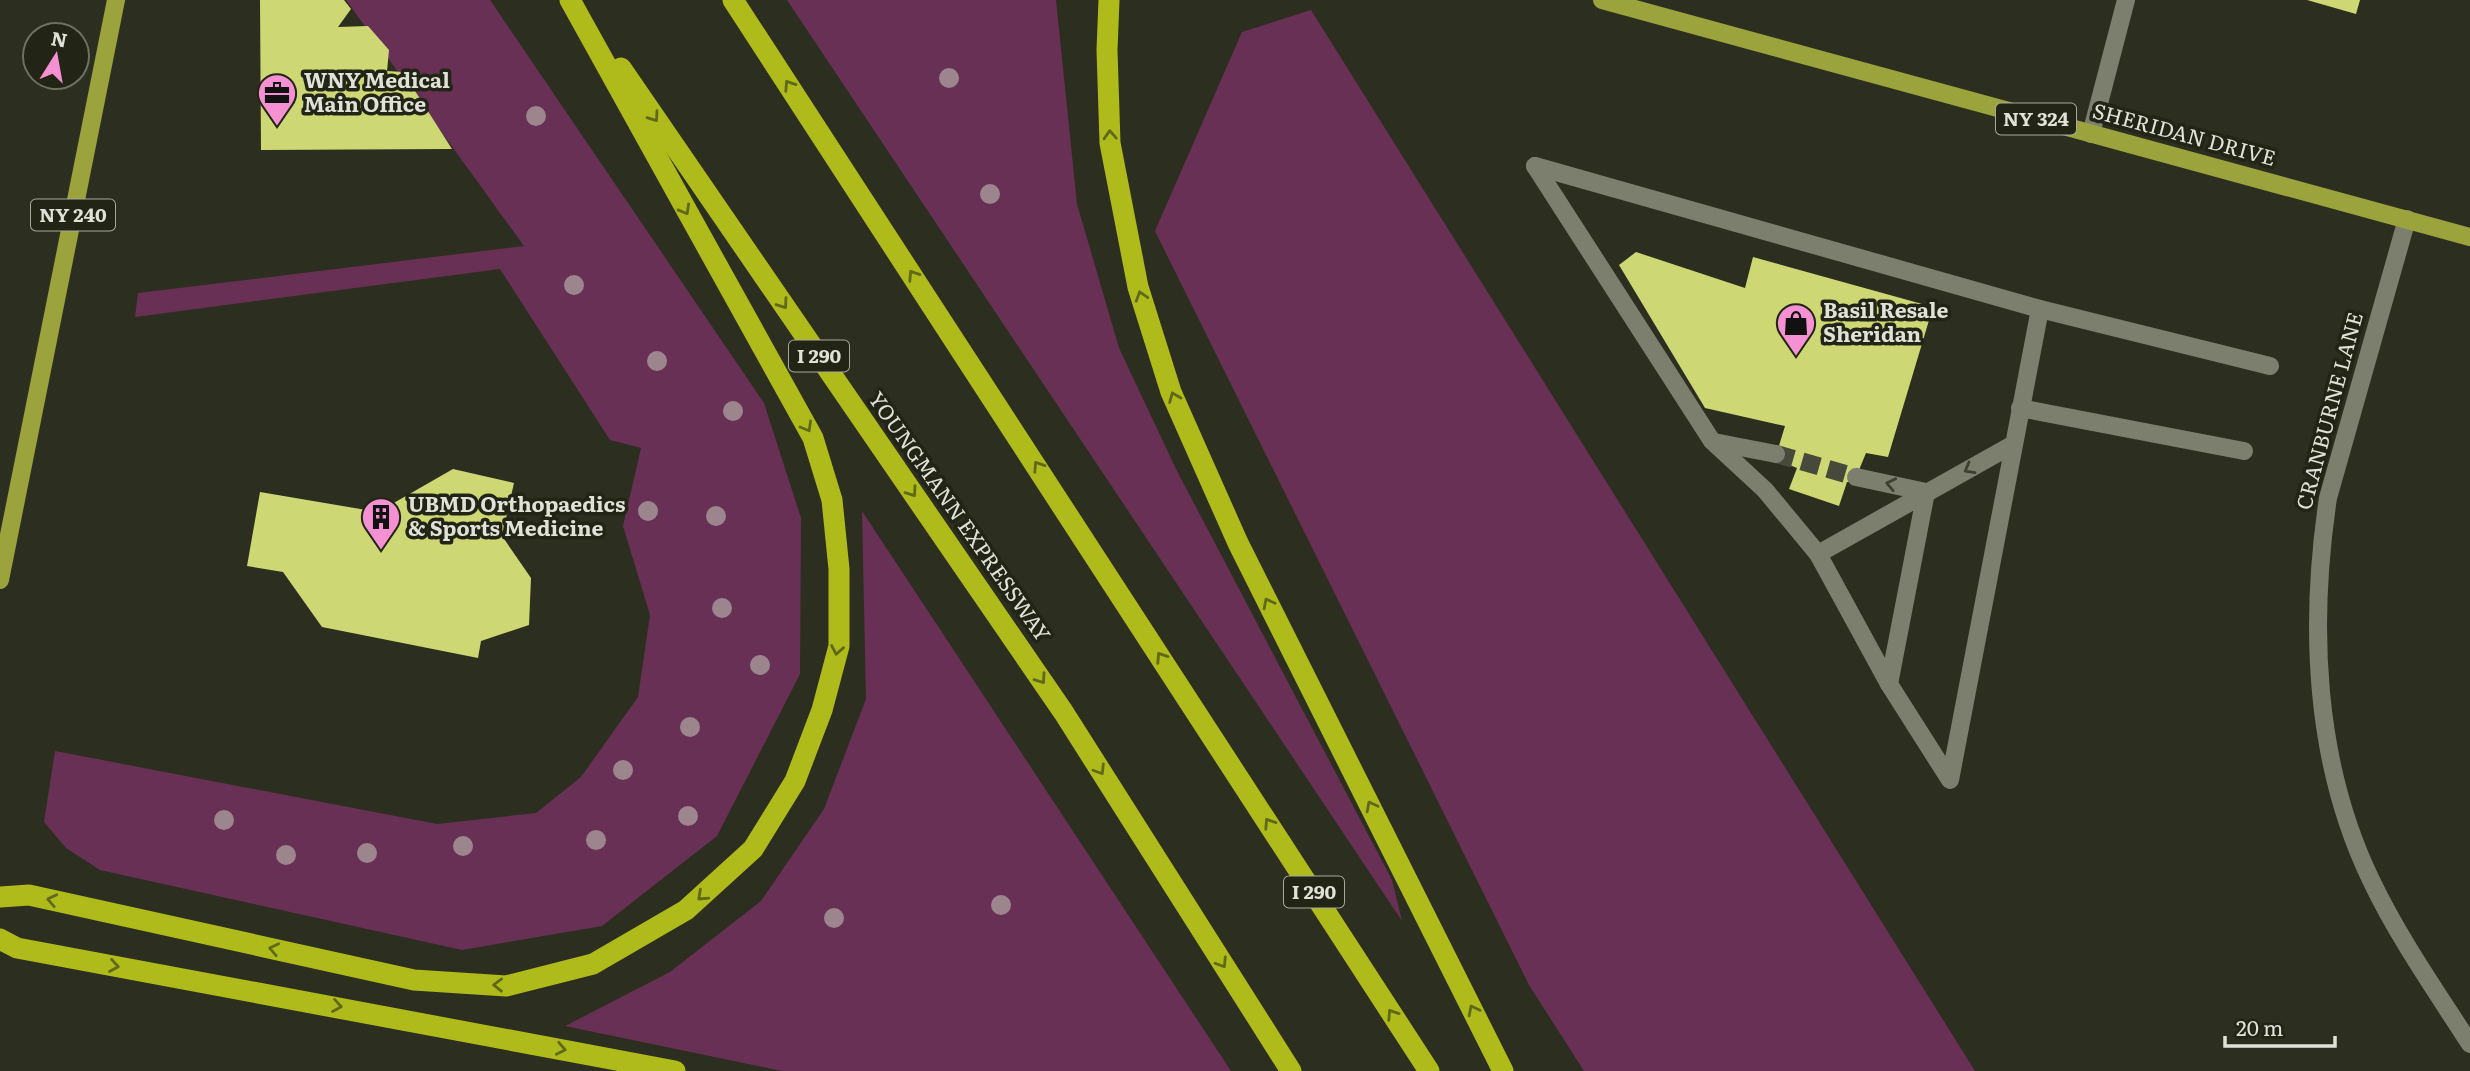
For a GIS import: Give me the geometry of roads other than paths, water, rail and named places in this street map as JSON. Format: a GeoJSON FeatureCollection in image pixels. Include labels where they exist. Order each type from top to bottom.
{"type":"FeatureCollection","features":[{"type":"Feature","properties":{"kind":"highway"},"geometry":{"type":"LineString","coordinates":[[0,897],[29,895],[414,980],[506,986],[593,964],[686,910],[752,849],[794,781],[822,710],[839,646],[839,569],[832,500],[813,438],[572,0]]}},
{"type":"Feature","properties":{"kind":"highway","name":"YOUNGMANN EXPRESSWAY"},"geometry":{"type":"LineString","coordinates":[[572,0],[1064,713],[1291,1071]]}},
{"type":"Feature","properties":{"kind":"highway","name":"I 290"},"geometry":{"type":"LineString","coordinates":[[733,0],[1429,1071]]}},
{"type":"Feature","properties":{"kind":"highway"},"geometry":{"type":"LineString","coordinates":[[1109,0],[1107,50],[1110,143],[1138,287],[1171,391],[1238,543],[1503,1071]]}},
{"type":"Feature","properties":{"kind":"highway"},"geometry":{"type":"LineString","coordinates":[[0,939],[17,948],[675,1071]]}},
{"type":"Feature","properties":{"kind":"main road","name":"NY 240"},"geometry":{"type":"LineString","coordinates":[[0,580],[116,0]]}},
{"type":"Feature","properties":{"kind":"main road","name":"SHERIDAN DRIVE"},"geometry":{"type":"LineString","coordinates":[[1602,0],[2470,237]]}},
{"type":"Feature","properties":{"kind":"street"},"geometry":{"type":"LineString","coordinates":[[2091,134],[2126,0]]}},
{"type":"Feature","properties":{"kind":"street"},"geometry":{"type":"LineString","coordinates":[[2040,309],[1950,780],[1889,684],[1818,554],[1765,490],[1712,441],[1535,166],[2040,309],[2270,366]]}},
{"type":"Feature","properties":{"kind":"street","name":"CRANBURNE LANE"},"geometry":{"type":"LineString","coordinates":[[2407,219],[2328,498],[2321,545],[2317,642],[2321,701],[2337,785],[2369,877],[2389,916],[2468,1039]]}},
{"type":"Feature","properties":{"kind":"street"},"geometry":{"type":"LineString","coordinates":[[2020,408],[2244,451]]}},
{"type":"Feature","properties":{"kind":"street"},"geometry":{"type":"LineString","coordinates":[[1712,441],[1776,454]]}},
{"type":"Feature","properties":{"kind":"street"},"geometry":{"type":"LineString","coordinates":[[1818,554],[2012,445]]}},
{"type":"Feature","properties":{"kind":"street"},"geometry":{"type":"LineString","coordinates":[[1856,477],[1926,492]]}},
{"type":"Feature","properties":{"kind":"street"},"geometry":{"type":"LineString","coordinates":[[1889,684],[1926,492]]}},
{"type":"Feature","properties":{"kind":"tunnel"},"geometry":{"type":"LineString","coordinates":[[1776,454],[1856,477]]}},
{"type":"Feature","properties":{"kind":"place","name":"WNY Medical Main Office"},"geometry":{"type":"Point","coordinates":[277,127]}},
{"type":"Feature","properties":{"kind":"place","name":"Basil Resale Sheridan"},"geometry":{"type":"Point","coordinates":[1796,357]}},
{"type":"Feature","properties":{"kind":"place","name":"UBMD Orthopaedics & Sports Medicine"},"geometry":{"type":"Point","coordinates":[381,551]}}]}
